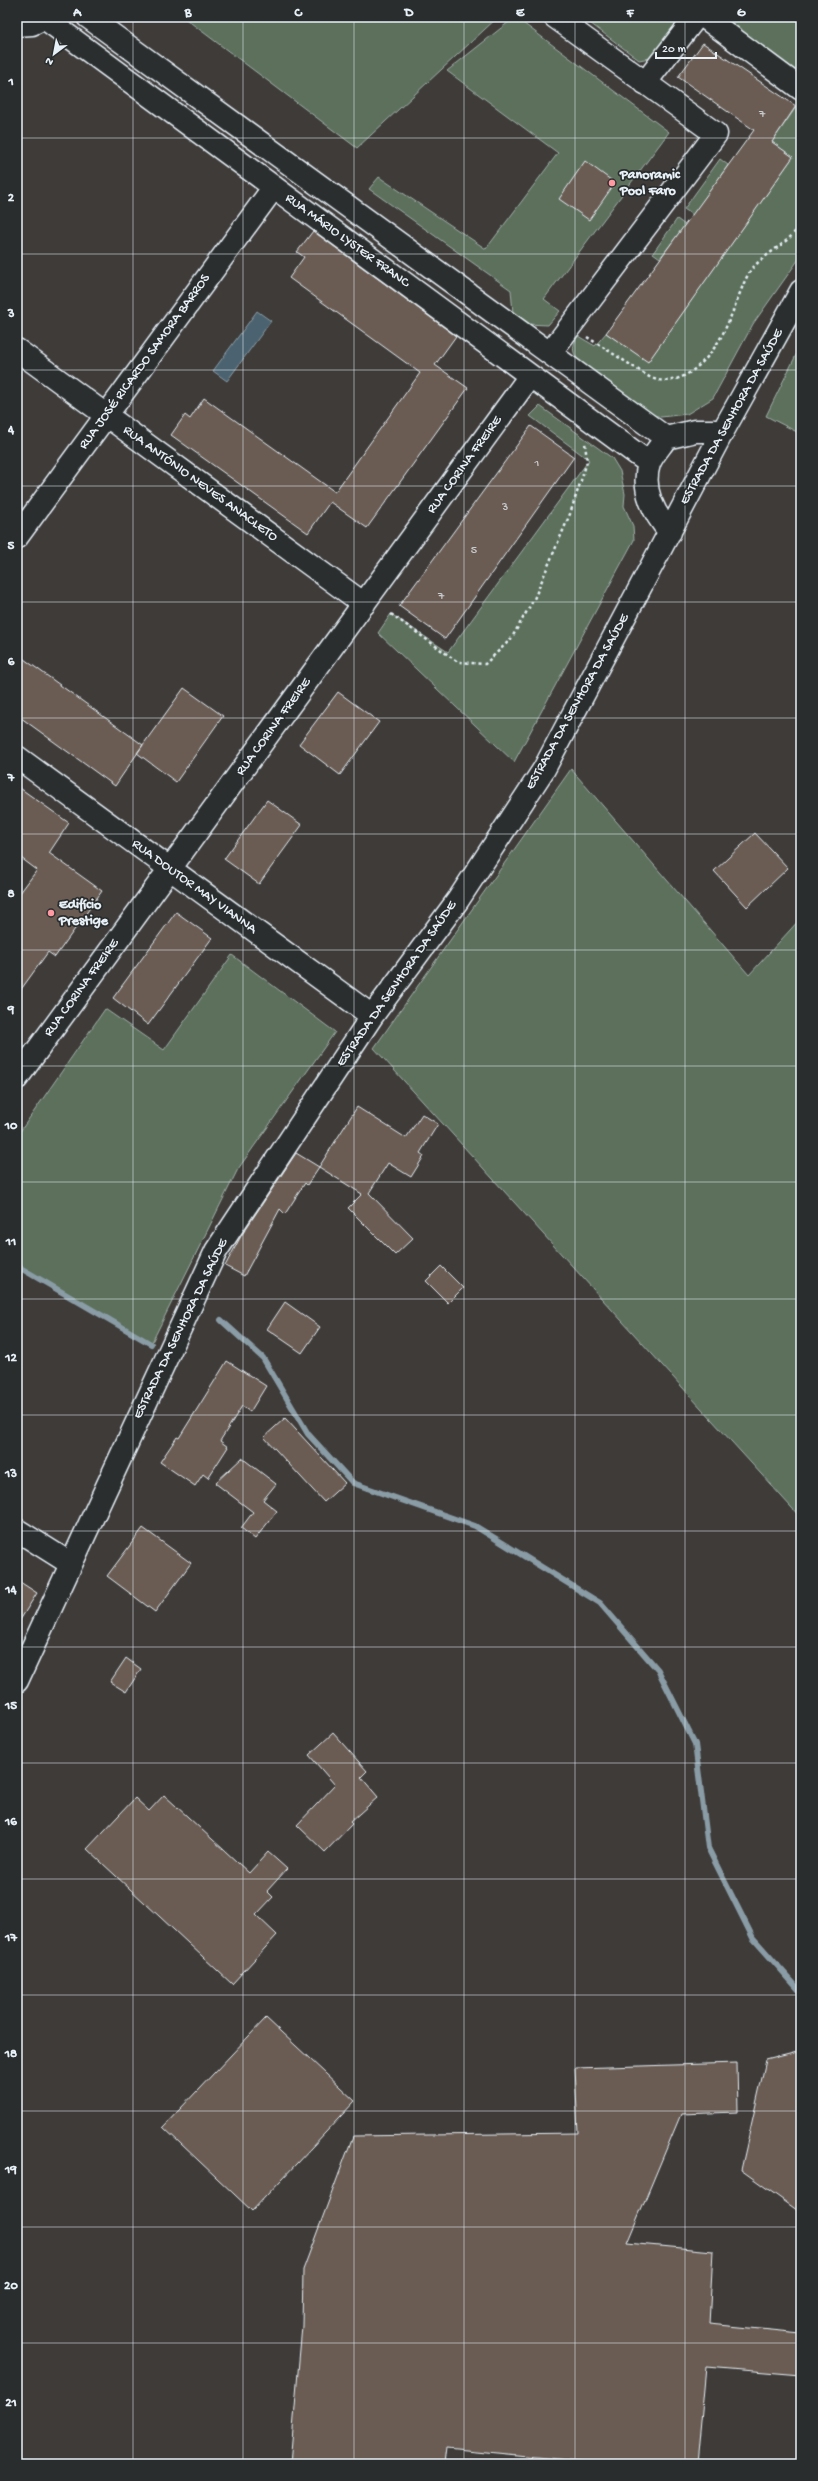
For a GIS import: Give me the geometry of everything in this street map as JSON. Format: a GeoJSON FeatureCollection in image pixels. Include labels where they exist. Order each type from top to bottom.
{"type":"FeatureCollection","features":[{"type":"Feature","properties":{"kind":"street","name":"RUA MÁRIO LYSTER FRANC"},"geometry":{"type":"LineString","coordinates":[[88,17],[666,438]]}},
{"type":"Feature","properties":{"kind":"street"},"geometry":{"type":"LineString","coordinates":[[550,353],[716,134],[555,17]]}},
{"type":"Feature","properties":{"kind":"street"},"geometry":{"type":"LineString","coordinates":[[645,83],[696,17]]}},
{"type":"Feature","properties":{"kind":"street"},"geometry":{"type":"LineString","coordinates":[[704,17],[801,89]]}},
{"type":"Feature","properties":{"kind":"street","name":"RUA MÁRIO LYSTER FRANC"},"geometry":{"type":"LineString","coordinates":[[45,18],[649,464]]}},
{"type":"Feature","properties":{"kind":"street"},"geometry":{"type":"LineString","coordinates":[[17,25],[32,24],[45,18]]}},
{"type":"Feature","properties":{"kind":"street","name":"RUA JOSÉ RICARDO SAMORA BARROS"},"geometry":{"type":"LineString","coordinates":[[17,537],[274,187]]}},
{"type":"Feature","properties":{"kind":"street","name":"ESTRADA DA SENHORA DA SAÚDE"},"geometry":{"type":"LineString","coordinates":[[17,1681],[216,1251],[372,1016],[458,900],[544,769],[723,431],[800,294]]}},
{"type":"Feature","properties":{"kind":"street","name":"RUA ANTÓNIO NEVES ANACLETO"},"geometry":{"type":"LineString","coordinates":[[17,350],[364,604]]}},
{"type":"Feature","properties":{"kind":"street","name":"RUA CORINA FREIRE"},"geometry":{"type":"LineString","coordinates":[[17,1078],[530,376]]}},
{"type":"Feature","properties":{"kind":"street"},"geometry":{"type":"LineString","coordinates":[[670,532],[660,521],[650,502],[648,479],[649,464],[666,438],[695,431],[723,431]]}},
{"type":"Feature","properties":{"kind":"street","name":"RUA DOUTOR MAY VIANNA"},"geometry":{"type":"LineString","coordinates":[[17,757],[372,1016]]}},
{"type":"Feature","properties":{"kind":"street"},"geometry":{"type":"LineString","coordinates":[[17,1530],[71,1564]]}},
{"type":"Feature","properties":{"kind":"path"},"geometry":{"type":"LineString","coordinates":[[571,324],[652,378],[662,382],[681,378],[699,366],[715,349],[726,330],[751,271],[767,254],[792,236],[801,222]]}},
{"type":"Feature","properties":{"kind":"path"},"geometry":{"type":"LineString","coordinates":[[392,614],[458,662],[485,664],[511,639],[534,599],[570,514],[587,462],[584,437]]}},
{"type":"Feature","properties":{"kind":"green space"},"geometry":{"type":"Polygon","coordinates":[[[183,17],[498,17],[357,148],[183,17]]]}},
{"type":"Feature","properties":{"kind":"green space"},"geometry":{"type":"Polygon","coordinates":[[[515,17],[669,132],[544,299],[560,311],[548,325],[525,324],[513,313],[511,290],[369,189],[379,177],[486,249],[558,153],[447,71],[515,17]]]}},
{"type":"Feature","properties":{"kind":"green space"},"geometry":{"type":"Polygon","coordinates":[[[582,17],[677,17],[674,29],[663,44],[650,58],[639,60],[582,17]]]}},
{"type":"Feature","properties":{"kind":"green space"},"geometry":{"type":"Polygon","coordinates":[[[718,17],[801,17],[801,79],[718,17]]]}},
{"type":"Feature","properties":{"kind":"green space"},"geometry":{"type":"Polygon","coordinates":[[[799,103],[801,256],[753,324],[713,398],[687,414],[661,417],[647,413],[581,363],[574,353],[576,340],[578,336],[595,346],[606,333],[648,361],[793,157],[772,142],[799,103]]]}},
{"type":"Feature","properties":{"kind":"green space"},"geometry":{"type":"Polygon","coordinates":[[[720,159],[728,165],[693,215],[684,209],[720,159]]]}},
{"type":"Feature","properties":{"kind":"green space"},"geometry":{"type":"Polygon","coordinates":[[[677,219],[685,225],[660,258],[653,253],[677,219]]]}},
{"type":"Feature","properties":{"kind":"green space"},"geometry":{"type":"Polygon","coordinates":[[[801,345],[801,434],[766,416],[801,345]]]}},
{"type":"Feature","properties":{"kind":"green space"},"geometry":{"type":"Polygon","coordinates":[[[540,406],[612,458],[620,471],[625,494],[624,506],[633,526],[634,540],[514,762],[378,633],[391,614],[448,652],[589,460],[530,416],[540,406]]]}},
{"type":"Feature","properties":{"kind":"green space"},"geometry":{"type":"Polygon","coordinates":[[[571,769],[749,975],[801,918],[801,1518],[374,1048],[571,769]]]}},
{"type":"Feature","properties":{"kind":"green space"},"geometry":{"type":"Polygon","coordinates":[[[232,955],[335,1032],[238,1169],[151,1344],[17,1266],[17,1136],[105,1009],[164,1050],[232,955]]]}},
{"type":"Feature","properties":{"kind":"water"},"geometry":{"type":"Polygon","coordinates":[[[257,311],[271,321],[227,381],[213,371],[257,311]]]}},
{"type":"Feature","properties":{"kind":"building"},"geometry":{"type":"Polygon","coordinates":[[[703,43],[796,106],[772,142],[793,157],[648,362],[606,333],[754,130],[678,77],[703,43]]]}},
{"type":"Feature","properties":{"kind":"building"},"geometry":{"type":"Polygon","coordinates":[[[585,161],[615,183],[589,220],[559,199],[585,161]]]}},
{"type":"Feature","properties":{"kind":"building"},"geometry":{"type":"Polygon","coordinates":[[[313,231],[456,336],[435,365],[468,388],[367,528],[330,502],[308,533],[171,435],[185,415],[190,419],[204,398],[335,492],[420,373],[289,278],[304,257],[297,252],[313,231]]]}},
{"type":"Feature","properties":{"kind":"building"},"geometry":{"type":"Polygon","coordinates":[[[531,426],[574,457],[445,639],[399,606],[531,426]]]}},
{"type":"Feature","properties":{"kind":"building"},"geometry":{"type":"Polygon","coordinates":[[[17,654],[143,745],[115,786],[17,715],[17,654]]]}},
{"type":"Feature","properties":{"kind":"building"},"geometry":{"type":"Polygon","coordinates":[[[184,688],[223,716],[176,782],[137,753],[184,688]]]}},
{"type":"Feature","properties":{"kind":"building"},"geometry":{"type":"Polygon","coordinates":[[[338,692],[379,722],[340,775],[299,744],[338,692]]]}},
{"type":"Feature","properties":{"kind":"building"},"geometry":{"type":"Polygon","coordinates":[[[17,786],[69,823],[49,853],[102,891],[55,957],[48,952],[17,995],[17,897],[37,870],[17,855],[17,786]]]}},
{"type":"Feature","properties":{"kind":"building"},"geometry":{"type":"Polygon","coordinates":[[[267,800],[302,825],[259,884],[224,859],[267,800]]]}},
{"type":"Feature","properties":{"kind":"building"},"geometry":{"type":"Polygon","coordinates":[[[755,833],[788,868],[747,907],[714,871],[755,833]]]}},
{"type":"Feature","properties":{"kind":"building"},"geometry":{"type":"Polygon","coordinates":[[[176,912],[212,938],[148,1025],[113,998],[176,912]]]}},
{"type":"Feature","properties":{"kind":"building"},"geometry":{"type":"Polygon","coordinates":[[[357,1107],[406,1138],[422,1114],[438,1124],[420,1153],[424,1156],[411,1177],[388,1163],[369,1193],[413,1238],[395,1255],[348,1208],[362,1194],[319,1167],[357,1107]]]}},
{"type":"Feature","properties":{"kind":"building"},"geometry":{"type":"Polygon","coordinates":[[[296,1153],[319,1167],[307,1185],[305,1183],[285,1214],[280,1209],[244,1276],[225,1266],[241,1236],[296,1153]]]}},
{"type":"Feature","properties":{"kind":"building"},"geometry":{"type":"Polygon","coordinates":[[[441,1266],[463,1288],[448,1303],[426,1281],[441,1266]]]}},
{"type":"Feature","properties":{"kind":"building"},"geometry":{"type":"Polygon","coordinates":[[[285,1302],[320,1327],[302,1353],[267,1329],[285,1302]]]}},
{"type":"Feature","properties":{"kind":"building"},"geometry":{"type":"Polygon","coordinates":[[[227,1361],[266,1386],[250,1412],[242,1406],[220,1441],[228,1447],[208,1478],[203,1474],[195,1486],[160,1462],[177,1437],[179,1438],[227,1361]]]}},
{"type":"Feature","properties":{"kind":"building"},"geometry":{"type":"Polygon","coordinates":[[[285,1418],[345,1483],[324,1502],[264,1437],[285,1418]]]}},
{"type":"Feature","properties":{"kind":"building"},"geometry":{"type":"Polygon","coordinates":[[[242,1458],[276,1484],[263,1500],[277,1511],[255,1539],[241,1528],[253,1512],[215,1483],[242,1458]]]}},
{"type":"Feature","properties":{"kind":"building"},"geometry":{"type":"Polygon","coordinates":[[[143,1528],[191,1563],[155,1612],[107,1576],[143,1528]]]}},
{"type":"Feature","properties":{"kind":"building"},"geometry":{"type":"Polygon","coordinates":[[[17,1580],[37,1593],[17,1625],[17,1580]]]}},
{"type":"Feature","properties":{"kind":"building"},"geometry":{"type":"Polygon","coordinates":[[[126,1658],[141,1669],[126,1692],[110,1682],[126,1658]]]}},
{"type":"Feature","properties":{"kind":"building"},"geometry":{"type":"Polygon","coordinates":[[[333,1733],[367,1771],[361,1777],[378,1797],[350,1822],[352,1824],[325,1852],[297,1825],[335,1785],[309,1755],[333,1733]]]}},
{"type":"Feature","properties":{"kind":"building"},"geometry":{"type":"Polygon","coordinates":[[[164,1795],[249,1873],[268,1852],[287,1869],[267,1891],[273,1897],[256,1915],[277,1935],[232,1984],[87,1849],[135,1798],[149,1811],[164,1795]]]}},
{"type":"Feature","properties":{"kind":"building"},"geometry":{"type":"Polygon","coordinates":[[[266,2018],[355,2101],[252,2211],[163,2127],[266,2018]]]}},
{"type":"Feature","properties":{"kind":"building"},"geometry":{"type":"Polygon","coordinates":[[[801,2051],[801,2213],[741,2170],[766,2060],[801,2051]]]}},
{"type":"Feature","properties":{"kind":"building"},"geometry":{"type":"Polygon","coordinates":[[[737,2063],[738,2112],[681,2114],[627,2243],[713,2251],[709,2324],[801,2333],[801,2375],[706,2367],[697,2464],[608,2464],[446,2448],[444,2464],[290,2464],[302,2326],[303,2270],[353,2136],[578,2133],[575,2068],[737,2063]]]}},
{"type":"Feature","properties":{"kind":"waterway"},"geometry":{"type":"LineString","coordinates":[[17,1266],[151,1344]]}},
{"type":"Feature","properties":{"kind":"waterway"},"geometry":{"type":"LineString","coordinates":[[221,1320],[263,1358],[308,1434],[353,1483],[475,1526],[600,1603],[658,1670],[695,1744],[708,1848],[753,1938],[801,1992]]}},
{"type":"Feature","properties":{"kind":"place","name":"Panoramic Pool Faro"},"geometry":{"type":"Point","coordinates":[612,183]}},
{"type":"Feature","properties":{"kind":"place","name":"Edifício Prestige"},"geometry":{"type":"Point","coordinates":[51,913]}}]}
